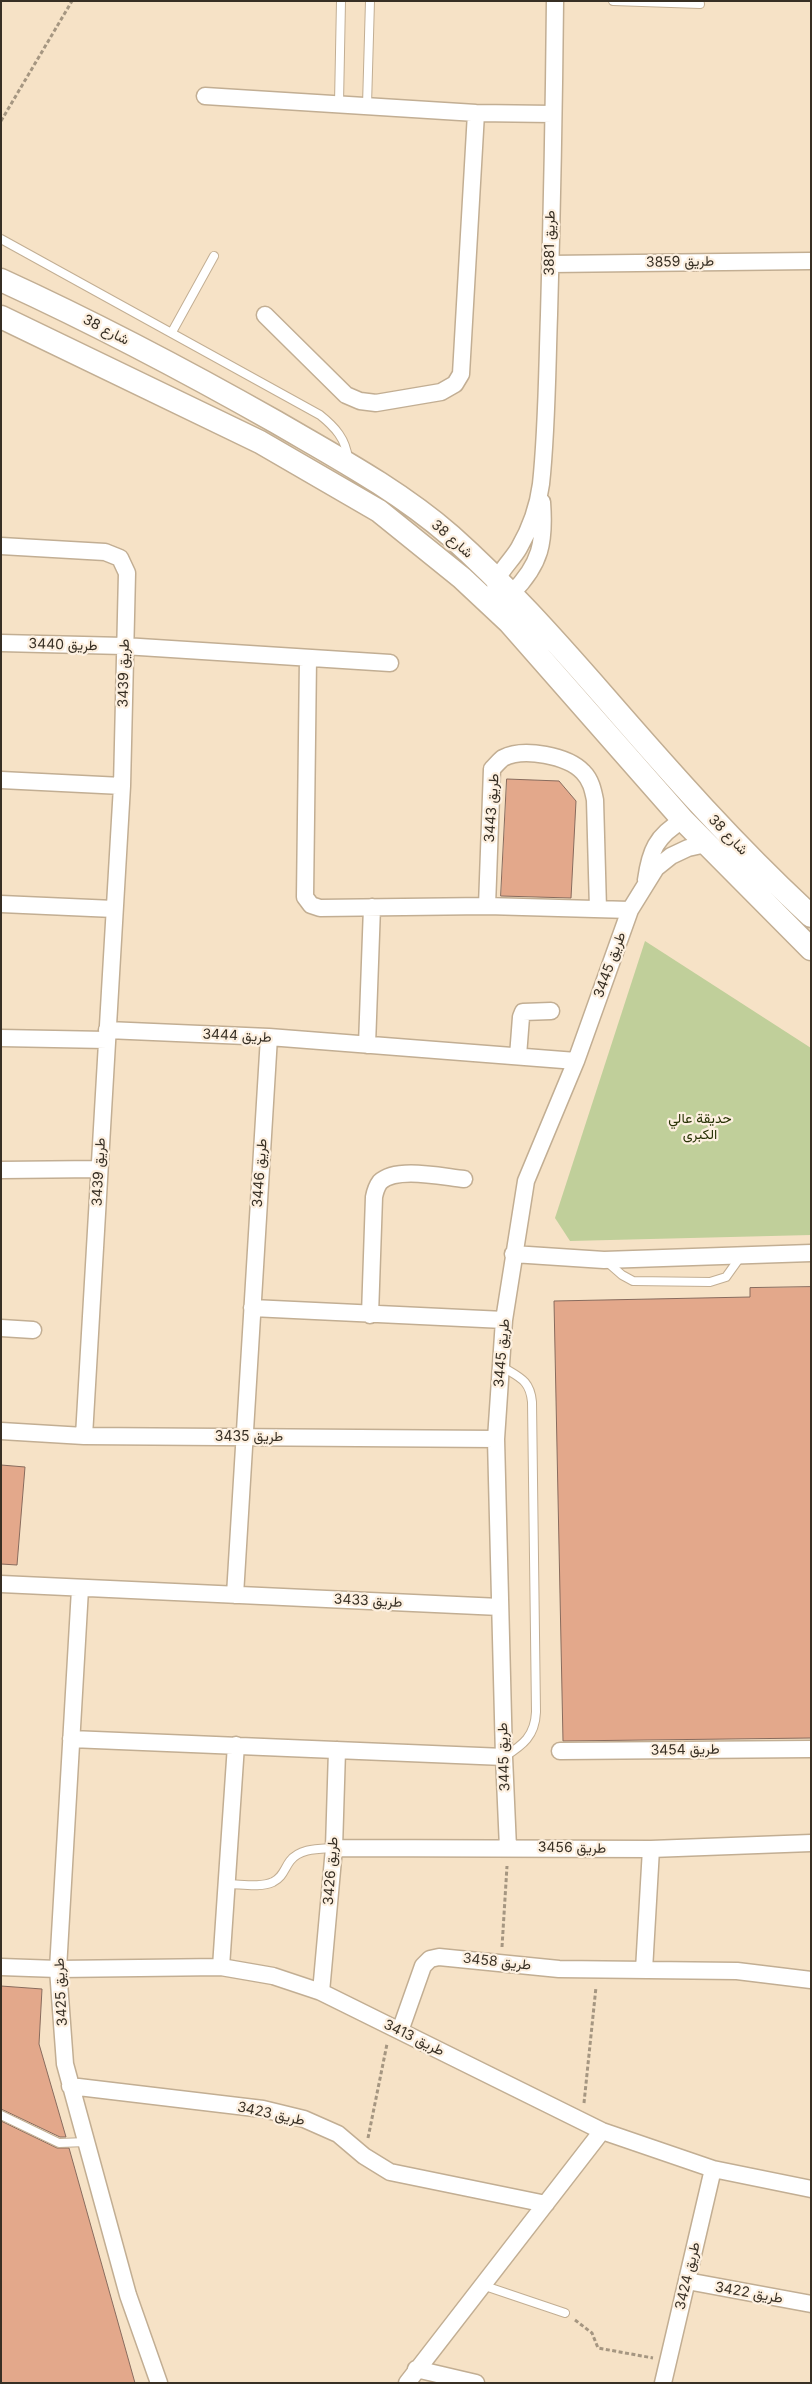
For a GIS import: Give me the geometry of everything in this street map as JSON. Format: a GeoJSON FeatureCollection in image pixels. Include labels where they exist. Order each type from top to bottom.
{"type":"FeatureCollection","features":[{"type":"Feature","properties":{"kind":"street","name":"طريق 3881"},"geometry":{"type":"LineString","coordinates":[[501,588],[514,556],[526,534],[538,502],[545,430],[550,264],[554,1]]}},
{"type":"Feature","properties":{"kind":"street"},"geometry":{"type":"LineString","coordinates":[[205,96],[476,113],[553,114]]}},
{"type":"Feature","properties":{"kind":"street"},"geometry":{"type":"LineString","coordinates":[[264,315],[346,395],[360,401],[376,403],[441,392],[455,384],[461,374],[476,113]]}},
{"type":"Feature","properties":{"kind":"street","name":"طريق 3859"},"geometry":{"type":"LineString","coordinates":[[550,264],[811,261]]}},
{"type":"Feature","properties":{"kind":"street","name":"شارع 38"},"geometry":{"type":"LineString","coordinates":[[1,280],[61,307],[185,370],[349,464],[408,502],[451,536],[501,588],[551,634],[714,821],[811,916]]}},
{"type":"Feature","properties":{"kind":"street"},"geometry":{"type":"LineString","coordinates":[[1,292],[42,308],[61,307]]}},
{"type":"Feature","properties":{"kind":"street","name":"شارع 38"},"geometry":{"type":"LineString","coordinates":[[1,316],[260,442],[379,510],[462,578],[509,622],[683,820],[811,949]]}},
{"type":"Feature","properties":{"kind":"street","name":"طريق 3881"},"geometry":{"type":"LineString","coordinates":[[501,588],[531,572],[542,546],[544,527],[540,485]]}},
{"type":"Feature","properties":{"kind":"street","name":"طريق 3439"},"geometry":{"type":"LineString","coordinates":[[1,546],[105,552],[120,558],[127,573],[122,786],[84,1436]]}},
{"type":"Feature","properties":{"kind":"street"},"geometry":{"type":"LineString","coordinates":[[462,578],[501,588],[509,622]]}},
{"type":"Feature","properties":{"kind":"street","name":"طريق 3440"},"geometry":{"type":"LineString","coordinates":[[1,643],[124,646],[390,663]]}},
{"type":"Feature","properties":{"kind":"street"},"geometry":{"type":"LineString","coordinates":[[308,658],[306,898],[310,905],[315,907],[487,906],[630,910]]}},
{"type":"Feature","properties":{"kind":"street","name":"طريق 3443"},"geometry":{"type":"LineString","coordinates":[[487,906],[492,769],[503,758],[535,754],[556,756],[573,763],[584,773],[591,784],[595,800],[598,909]]}},
{"type":"Feature","properties":{"kind":"street"},"geometry":{"type":"LineString","coordinates":[[1,780],[122,786]]}},
{"type":"Feature","properties":{"kind":"street"},"geometry":{"type":"LineString","coordinates":[[645,882],[649,861],[656,844],[667,830],[683,820],[714,821]]}},
{"type":"Feature","properties":{"kind":"street"},"geometry":{"type":"LineString","coordinates":[[645,882],[656,868],[671,856],[688,848],[706,844]]}},
{"type":"Feature","properties":{"kind":"street","name":"طريق 3445"},"geometry":{"type":"LineString","coordinates":[[508,1848],[496,1439],[504,1320],[526,1181],[576,1060],[630,910],[645,882]]}},
{"type":"Feature","properties":{"kind":"street"},"geometry":{"type":"LineString","coordinates":[[1,904],[114,909]]}},
{"type":"Feature","properties":{"kind":"street"},"geometry":{"type":"LineString","coordinates":[[367,1045],[372,907]]}},
{"type":"Feature","properties":{"kind":"street"},"geometry":{"type":"LineString","coordinates":[[518,1056],[523,1012],[551,1011]]}},
{"type":"Feature","properties":{"kind":"street","name":"طريق 3444"},"geometry":{"type":"LineString","coordinates":[[1,1038],[107,1035],[269,1037],[576,1060]]}},
{"type":"Feature","properties":{"kind":"street","name":"طريق 3446"},"geometry":{"type":"LineString","coordinates":[[245,1437],[269,1037]]}},
{"type":"Feature","properties":{"kind":"street"},"geometry":{"type":"LineString","coordinates":[[1,1170],[99,1169]]}},
{"type":"Feature","properties":{"kind":"street"},"geometry":{"type":"LineString","coordinates":[[370,1315],[374,1196],[379,1183],[392,1175],[412,1174],[464,1179]]}},
{"type":"Feature","properties":{"kind":"street"},"geometry":{"type":"LineString","coordinates":[[514,1254],[604,1260],[811,1253]]}},
{"type":"Feature","properties":{"kind":"street"},"geometry":{"type":"LineString","coordinates":[[252,1308],[504,1320]]}},
{"type":"Feature","properties":{"kind":"street"},"geometry":{"type":"LineString","coordinates":[[1,1328],[33,1330]]}},
{"type":"Feature","properties":{"kind":"street","name":"طريق 3435"},"geometry":{"type":"LineString","coordinates":[[1,1431],[84,1436],[496,1439]]}},
{"type":"Feature","properties":{"kind":"street"},"geometry":{"type":"LineString","coordinates":[[235,1595],[245,1437]]}},
{"type":"Feature","properties":{"kind":"street","name":"طريق 3433"},"geometry":{"type":"LineString","coordinates":[[1,1584],[500,1607]]}},
{"type":"Feature","properties":{"kind":"street","name":"طريق 3425"},"geometry":{"type":"LineString","coordinates":[[80,1589],[58,1969],[65,2064],[128,2295],[160,2382]]}},
{"type":"Feature","properties":{"kind":"street"},"geometry":{"type":"LineString","coordinates":[[71,1739],[504,1757]]}},
{"type":"Feature","properties":{"kind":"street"},"geometry":{"type":"LineString","coordinates":[[221,1968],[236,1745]]}},
{"type":"Feature","properties":{"kind":"street","name":"طريق 3454"},"geometry":{"type":"LineString","coordinates":[[560,1751],[811,1749]]}},
{"type":"Feature","properties":{"kind":"street","name":"طريق 3426"},"geometry":{"type":"LineString","coordinates":[[322,1992],[334,1848],[337,1750]]}},
{"type":"Feature","properties":{"kind":"street","name":"طريق 3456"},"geometry":{"type":"LineString","coordinates":[[334,1848],[651,1849],[811,1843]]}},
{"type":"Feature","properties":{"kind":"street"},"geometry":{"type":"LineString","coordinates":[[644,1970],[651,1849]]}},
{"type":"Feature","properties":{"kind":"street","name":"طريق 3458"},"geometry":{"type":"LineString","coordinates":[[395,2029],[423,1966],[430,1959],[448,1957],[559,1969],[737,1971],[811,1980]]}},
{"type":"Feature","properties":{"kind":"street","name":"طريق 3413"},"geometry":{"type":"LineString","coordinates":[[1,1967],[58,1969],[221,1968],[273,1976],[322,1992],[602,2131],[713,2169],[811,2189]]}},
{"type":"Feature","properties":{"kind":"street","name":"طريق 3423"},"geometry":{"type":"LineString","coordinates":[[70,2086],[263,2110],[296,2117],[338,2134],[364,2156],[390,2172],[546,2204]]}},
{"type":"Feature","properties":{"kind":"street"},"geometry":{"type":"LineString","coordinates":[[407,2383],[602,2131]]}},
{"type":"Feature","properties":{"kind":"street","name":"طريق 3424"},"geometry":{"type":"LineString","coordinates":[[663,2383],[713,2169]]}},
{"type":"Feature","properties":{"kind":"street","name":"طريق 3422"},"geometry":{"type":"LineString","coordinates":[[687,2282],[811,2304]]}},
{"type":"Feature","properties":{"kind":"street"},"geometry":{"type":"LineString","coordinates":[[416,2369],[476,2383]]}},
{"type":"Feature","properties":{"kind":"lane"},"geometry":{"type":"LineString","coordinates":[[339,103],[341,1]]}},
{"type":"Feature","properties":{"kind":"lane"},"geometry":{"type":"LineString","coordinates":[[367,105],[370,1]]}},
{"type":"Feature","properties":{"kind":"lane"},"geometry":{"type":"LineString","coordinates":[[614,1],[700,4]]}},
{"type":"Feature","properties":{"kind":"lane"},"geometry":{"type":"LineString","coordinates":[[1,240],[172,332],[320,415],[332,424],[342,436],[349,464]]}},
{"type":"Feature","properties":{"kind":"lane"},"geometry":{"type":"LineString","coordinates":[[172,332],[214,256]]}},
{"type":"Feature","properties":{"kind":"lane"},"geometry":{"type":"LineString","coordinates":[[604,1260],[622,1275],[633,1281],[710,1282],[726,1277],[742,1255]]}},
{"type":"Feature","properties":{"kind":"lane"},"geometry":{"type":"LineString","coordinates":[[501,1366],[523,1379],[528,1385],[532,1402],[536,1712],[534,1727],[527,1741],[504,1757]]}},
{"type":"Feature","properties":{"kind":"lane"},"geometry":{"type":"LineString","coordinates":[[227,1884],[265,1884],[272,1882],[282,1874],[296,1855],[312,1850],[334,1848]]}},
{"type":"Feature","properties":{"kind":"lane"},"geometry":{"type":"LineString","coordinates":[[1,2115],[59,2143],[87,2142]]}},
{"type":"Feature","properties":{"kind":"lane"},"geometry":{"type":"LineString","coordinates":[[482,2284],[564,2313]]}},
{"type":"Feature","properties":{"kind":"path"},"geometry":{"type":"LineString","coordinates":[[1,120],[72,1]]}},
{"type":"Feature","properties":{"kind":"path"},"geometry":{"type":"LineString","coordinates":[[501,1963],[508,1848]]}},
{"type":"Feature","properties":{"kind":"path"},"geometry":{"type":"LineString","coordinates":[[583,2122],[598,1969]]}},
{"type":"Feature","properties":{"kind":"path"},"geometry":{"type":"LineString","coordinates":[[364,2156],[395,2029]]}},
{"type":"Feature","properties":{"kind":"path"},"geometry":{"type":"LineString","coordinates":[[564,2313],[586,2327],[598,2348],[668,2361]]}},
{"type":"Feature","properties":{"kind":"green space","name":"حديقة عالي الكبرى"},"geometry":{"type":"Polygon","coordinates":[[[645,941],[811,1048],[811,1235],[570,1241],[555,1218],[645,941]]]}},
{"type":"Feature","properties":{"kind":"building"},"geometry":{"type":"Polygon","coordinates":[[[507,779],[559,781],[576,801],[571,898],[501,896],[507,779]]]}},
{"type":"Feature","properties":{"kind":"building"},"geometry":{"type":"Polygon","coordinates":[[[811,1287],[811,1738],[563,1741],[554,1301],[750,1297],[750,1288],[811,1287]]]}},
{"type":"Feature","properties":{"kind":"building"},"geometry":{"type":"Polygon","coordinates":[[[1,1465],[25,1467],[17,1565],[1,1564],[1,1465]]]}},
{"type":"Feature","properties":{"kind":"building"},"geometry":{"type":"Polygon","coordinates":[[[1,1986],[42,1989],[39,2044],[66,2137],[60,2137],[1,2109],[1,1986]]]}},
{"type":"Feature","properties":{"kind":"building"},"geometry":{"type":"Polygon","coordinates":[[[1,2121],[57,2148],[69,2148],[135,2383],[1,2383],[1,2121]]]}}]}
